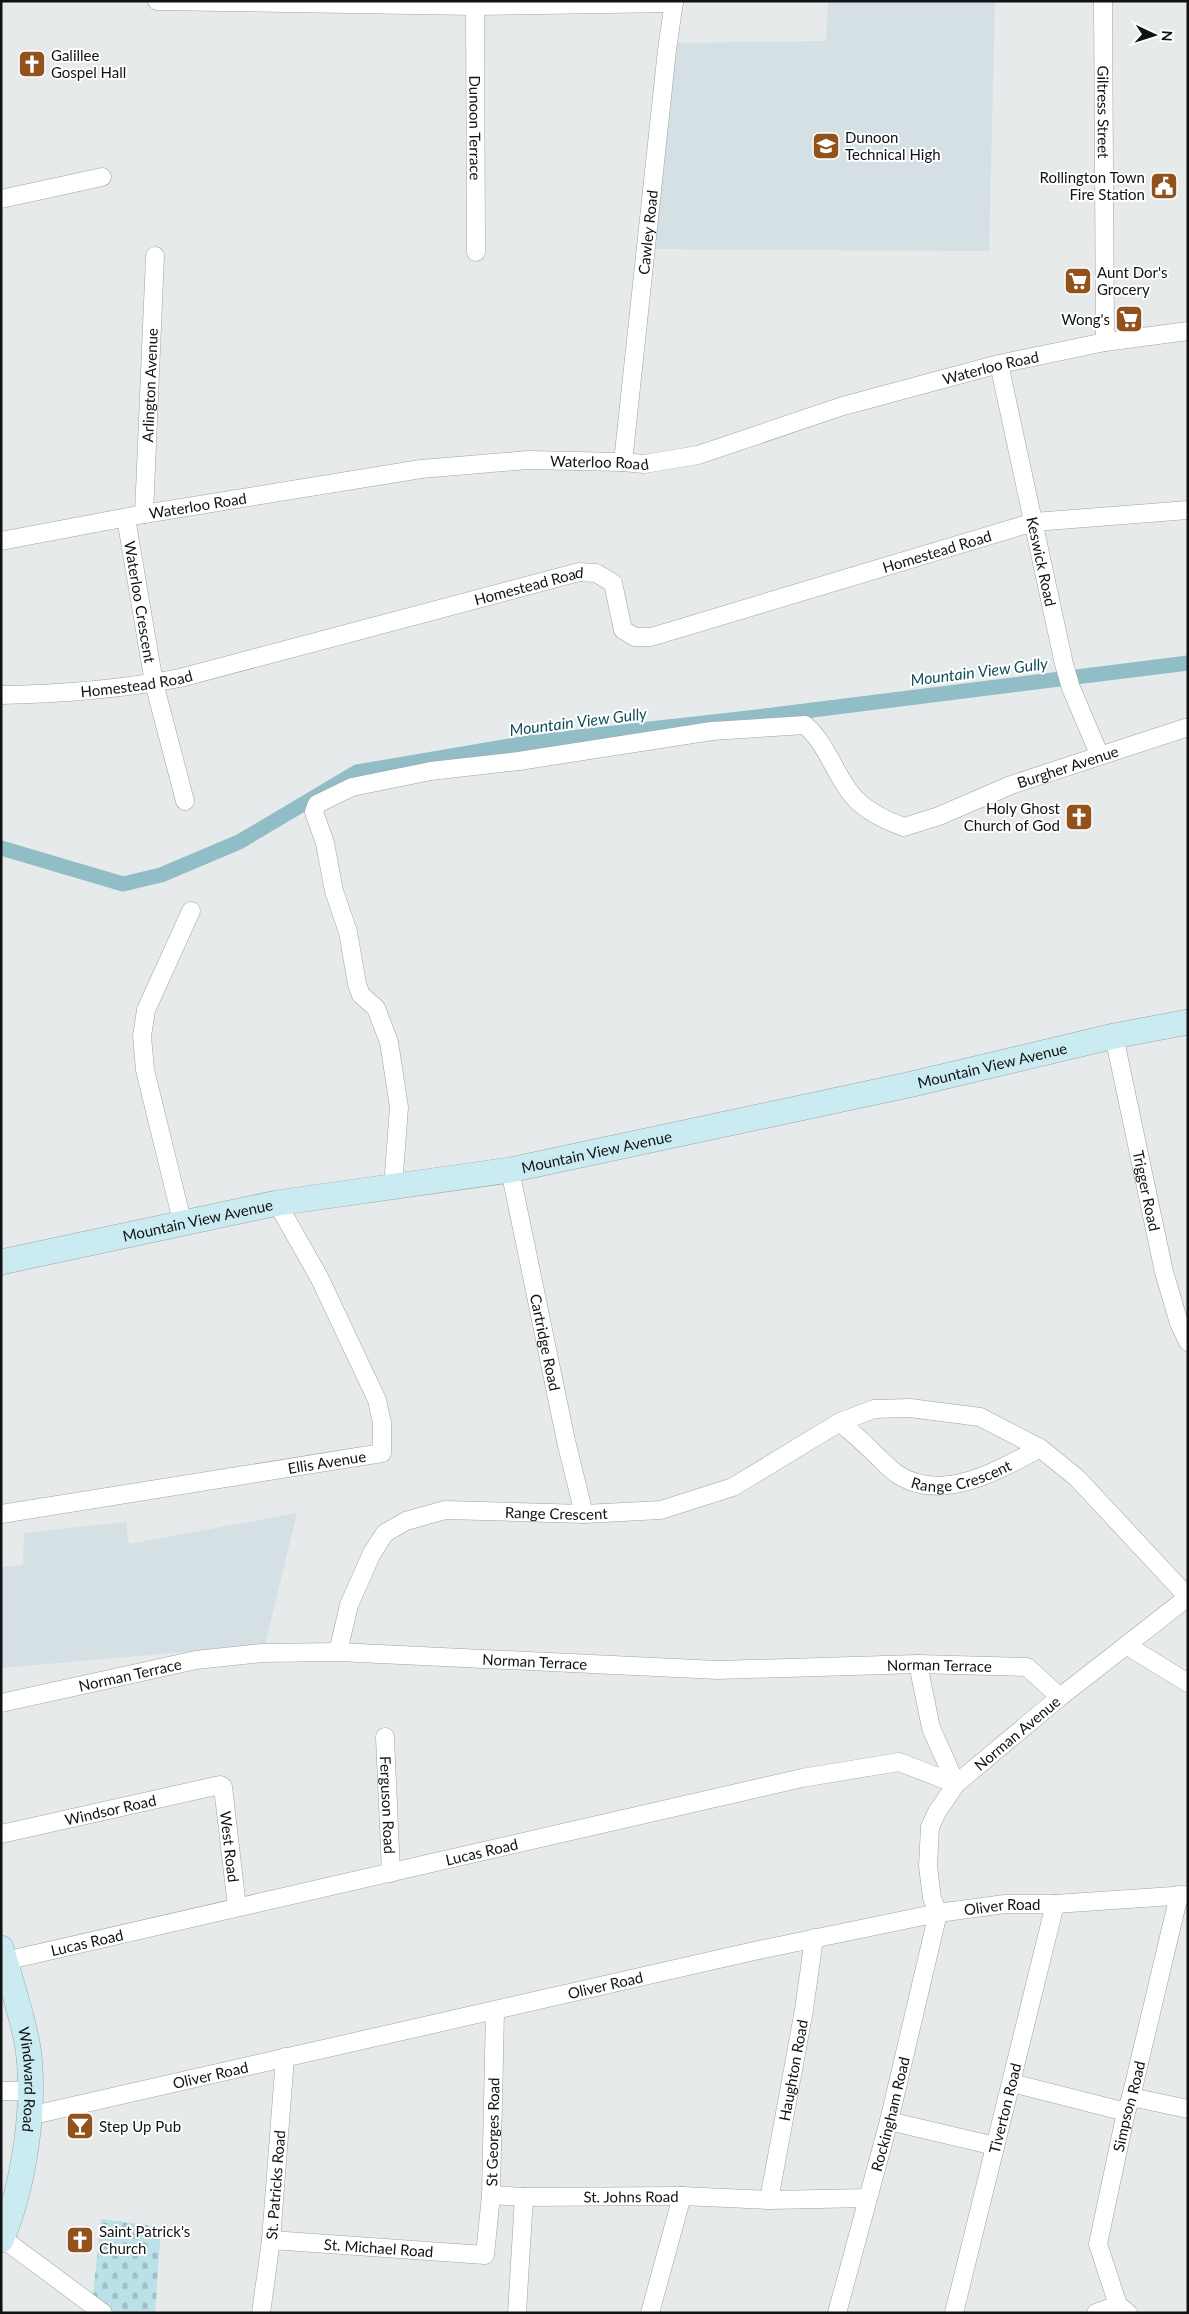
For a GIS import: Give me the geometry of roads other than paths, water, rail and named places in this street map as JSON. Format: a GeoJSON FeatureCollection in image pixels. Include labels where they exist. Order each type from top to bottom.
{"type":"FeatureCollection","features":[{"type":"Feature","properties":{"kind":"main road","name":"Mountain View Avenue"},"geometry":{"type":"LineString","coordinates":[[1,1262],[277,1204],[510,1170],[908,1085],[1114,1036],[1188,1022]]}},
{"type":"Feature","properties":{"kind":"main road","name":"Windward Road"},"geometry":{"type":"LineString","coordinates":[[2,2239],[26,2156],[30,2091],[28,2048],[3,1955]]}},
{"type":"Feature","properties":{"kind":"street"},"geometry":{"type":"LineString","coordinates":[[157,1],[475,6],[674,2]]}},
{"type":"Feature","properties":{"kind":"street","name":"Giltress Street"},"geometry":{"type":"LineString","coordinates":[[1103,1],[1105,342]]}},
{"type":"Feature","properties":{"kind":"street","name":"Cawley Road"},"geometry":{"type":"LineString","coordinates":[[623,462],[666,50],[674,2]]}},
{"type":"Feature","properties":{"kind":"street","name":"Dunoon Terrace"},"geometry":{"type":"LineString","coordinates":[[475,6],[476,252]]}},
{"type":"Feature","properties":{"kind":"street"},"geometry":{"type":"LineString","coordinates":[[1,199],[102,177]]}},
{"type":"Feature","properties":{"kind":"street","name":"Arlington Avenue"},"geometry":{"type":"LineString","coordinates":[[144,514],[155,256]]}},
{"type":"Feature","properties":{"kind":"street","name":"Waterloo Road"},"geometry":{"type":"LineString","coordinates":[[1,541],[144,514],[421,469],[528,460],[644,464],[698,455],[843,406],[999,364],[1105,342],[1188,331]]}},
{"type":"Feature","properties":{"kind":"street","name":"Keswick Road"},"geometry":{"type":"LineString","coordinates":[[999,364],[1064,664],[1071,688],[1099,754]]}},
{"type":"Feature","properties":{"kind":"street","name":"Homestead Road"},"geometry":{"type":"LineString","coordinates":[[1,694],[54,694],[154,683],[180,678],[578,572],[596,573],[612,583],[623,630],[635,637],[651,637],[1034,522],[1188,510]]}},
{"type":"Feature","properties":{"kind":"street","name":"Waterloo Crescent"},"geometry":{"type":"LineString","coordinates":[[126,518],[154,683],[186,801]]}},
{"type":"Feature","properties":{"kind":"street","name":"Burgher Avenue"},"geometry":{"type":"LineString","coordinates":[[393,1187],[399,1107],[389,1042],[376,1008],[361,995],[357,984],[348,932],[334,891],[326,843],[314,812],[317,804],[352,787],[431,771],[519,761],[712,731],[805,725],[816,734],[852,795],[873,813],[904,827],[939,816],[1011,785],[1099,754],[1188,727]]}},
{"type":"Feature","properties":{"kind":"street"},"geometry":{"type":"LineString","coordinates":[[183,1225],[145,1070],[142,1036],[146,1010],[191,912]]}},
{"type":"Feature","properties":{"kind":"street","name":"Trigger Road"},"geometry":{"type":"LineString","coordinates":[[1114,1036],[1164,1272],[1179,1323],[1188,1342]]}},
{"type":"Feature","properties":{"kind":"street","name":"Cartridge Road"},"geometry":{"type":"LineString","coordinates":[[510,1170],[566,1441],[584,1514]]}},
{"type":"Feature","properties":{"kind":"street","name":"Ellis Avenue"},"geometry":{"type":"LineString","coordinates":[[1,1514],[382,1454],[382,1422],[377,1400],[367,1375],[320,1277],[277,1204]]}},
{"type":"Feature","properties":{"kind":"street","name":"Range Crescent"},"geometry":{"type":"LineString","coordinates":[[338,1652],[348,1605],[372,1554],[385,1534],[406,1521],[445,1510],[584,1514],[661,1510],[733,1487],[840,1422],[874,1409],[910,1408],[980,1417],[1040,1448],[1077,1478],[1188,1597]]}},
{"type":"Feature","properties":{"kind":"street","name":"Range Crescent"},"geometry":{"type":"LineString","coordinates":[[840,1422],[896,1473],[911,1481],[932,1486],[950,1485],[983,1476],[1004,1468],[1040,1448]]}},
{"type":"Feature","properties":{"kind":"street","name":"Norman Avenue"},"geometry":{"type":"LineString","coordinates":[[938,1913],[932,1898],[928,1866],[930,1828],[937,1812],[956,1784],[1060,1697],[1188,1597]]}},
{"type":"Feature","properties":{"kind":"street"},"geometry":{"type":"LineString","coordinates":[[1126,1645],[1188,1683]]}},
{"type":"Feature","properties":{"kind":"street","name":"Norman Terrace"},"geometry":{"type":"LineString","coordinates":[[1,1704],[196,1660],[262,1653],[338,1652],[718,1670],[918,1664],[1027,1667],[1060,1697]]}},
{"type":"Feature","properties":{"kind":"street"},"geometry":{"type":"LineString","coordinates":[[918,1664],[932,1728],[956,1784]]}},
{"type":"Feature","properties":{"kind":"street","name":"Ferguson Road"},"geometry":{"type":"LineString","coordinates":[[385,1737],[391,1873]]}},
{"type":"Feature","properties":{"kind":"street","name":"Lucas Road"},"geometry":{"type":"LineString","coordinates":[[3,1955],[238,1907],[802,1778],[899,1762],[956,1784]]}},
{"type":"Feature","properties":{"kind":"street","name":"Windsor Road"},"geometry":{"type":"LineString","coordinates":[[1,1834],[220,1785]]}},
{"type":"Feature","properties":{"kind":"street","name":"West Road"},"geometry":{"type":"LineString","coordinates":[[220,1785],[222,1787],[238,1907]]}},
{"type":"Feature","properties":{"kind":"street","name":"Oliver Road"},"geometry":{"type":"LineString","coordinates":[[29,2116],[814,1938],[938,1913],[1005,1904],[1056,1904],[1183,1895]]}},
{"type":"Feature","properties":{"kind":"street","name":"Simpson Road"},"geometry":{"type":"LineString","coordinates":[[1123,2309],[1098,2244],[1128,2105],[1183,1895]]}},
{"type":"Feature","properties":{"kind":"street","name":"Tiverton Road"},"geometry":{"type":"LineString","coordinates":[[954,2313],[1056,1904]]}},
{"type":"Feature","properties":{"kind":"street","name":"Rockingham Road"},"geometry":{"type":"LineString","coordinates":[[836,2313],[889,2121],[938,1913]]}},
{"type":"Feature","properties":{"kind":"street","name":"Haughton Road"},"geometry":{"type":"LineString","coordinates":[[769,2200],[804,2010],[814,1938]]}},
{"type":"Feature","properties":{"kind":"street","name":"St Georges Road"},"geometry":{"type":"LineString","coordinates":[[486,2255],[491,2195],[495,2011]]}},
{"type":"Feature","properties":{"kind":"street","name":"St. Patricks Road"},"geometry":{"type":"LineString","coordinates":[[261,2313],[271,2240],[285,2057]]}},
{"type":"Feature","properties":{"kind":"street"},"geometry":{"type":"LineString","coordinates":[[1012,2083],[1128,2105],[1188,2109]]}},
{"type":"Feature","properties":{"kind":"street"},"geometry":{"type":"LineString","coordinates":[[1,2091],[30,2091]]}},
{"type":"Feature","properties":{"kind":"street"},"geometry":{"type":"LineString","coordinates":[[889,2121],[995,2146]]}},
{"type":"Feature","properties":{"kind":"street","name":"St. Johns Road"},"geometry":{"type":"LineString","coordinates":[[491,2195],[524,2197],[682,2196],[769,2200],[868,2198]]}},
{"type":"Feature","properties":{"kind":"street"},"geometry":{"type":"LineString","coordinates":[[650,2313],[682,2196]]}},
{"type":"Feature","properties":{"kind":"street"},"geometry":{"type":"LineString","coordinates":[[517,2313],[524,2197]]}},
{"type":"Feature","properties":{"kind":"street"},"geometry":{"type":"LineString","coordinates":[[2,2239],[104,2313]]}},
{"type":"Feature","properties":{"kind":"street","name":"St. Michael Road"},"geometry":{"type":"LineString","coordinates":[[271,2240],[486,2255]]}},
{"type":"Feature","properties":{"kind":"street"},"geometry":{"type":"LineString","coordinates":[[1096,2313],[1123,2309]]}},
{"type":"Feature","properties":{"kind":"waterway","name":"Mountain View Gully"},"geometry":{"type":"LineString","coordinates":[[1,848],[123,884],[161,875],[239,842],[357,772],[533,742],[749,718],[1188,663]]}},
{"type":"Feature","properties":{"kind":"place","name":"Galillee Gospel Hall"},"geometry":{"type":"Point","coordinates":[32,64]}},
{"type":"Feature","properties":{"kind":"place","name":"Dunoon Technical High"},"geometry":{"type":"Point","coordinates":[826,146]}},
{"type":"Feature","properties":{"kind":"place","name":"Rollington Town Fire Station"},"geometry":{"type":"Point","coordinates":[1164,186]}},
{"type":"Feature","properties":{"kind":"place","name":"Aunt Dor's Grocery"},"geometry":{"type":"Point","coordinates":[1078,281]}},
{"type":"Feature","properties":{"kind":"place","name":"Wong's"},"geometry":{"type":"Point","coordinates":[1129,319]}},
{"type":"Feature","properties":{"kind":"place","name":"Holy Ghost Church of God"},"geometry":{"type":"Point","coordinates":[1079,817]}},
{"type":"Feature","properties":{"kind":"place","name":"Step Up Pub"},"geometry":{"type":"Point","coordinates":[80,2126]}},
{"type":"Feature","properties":{"kind":"place","name":"Saint Patrick's Church"},"geometry":{"type":"Point","coordinates":[80,2240]}}]}
